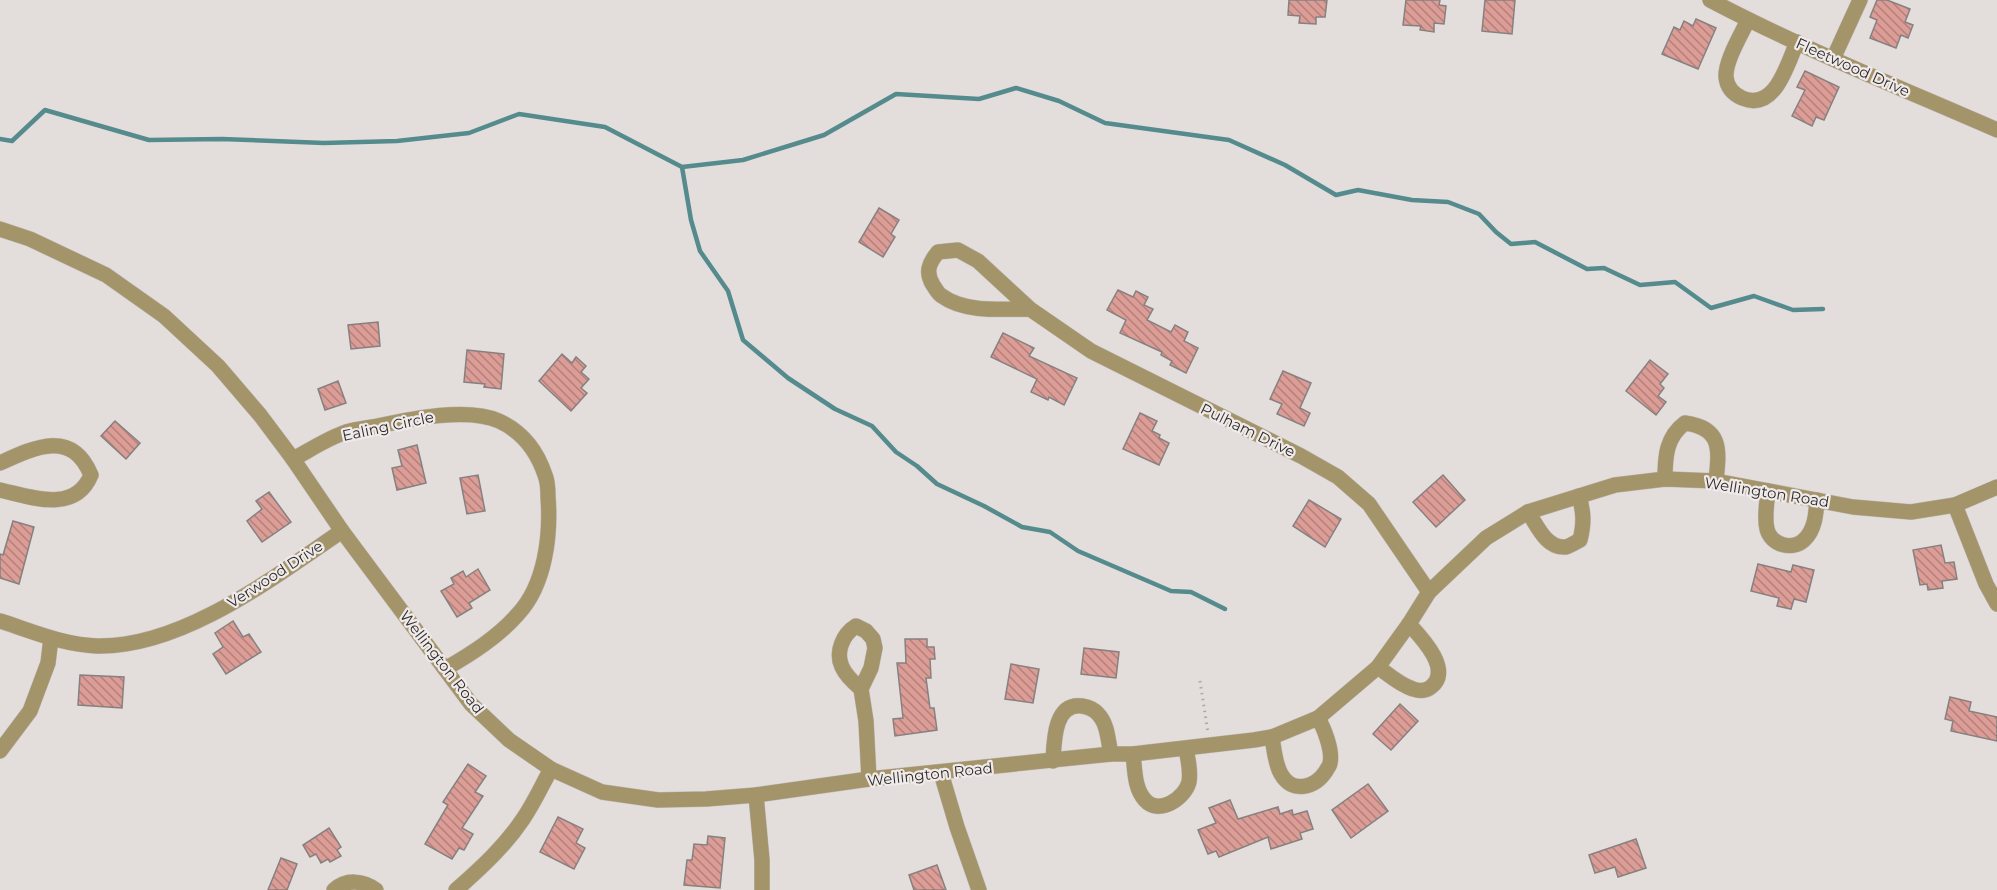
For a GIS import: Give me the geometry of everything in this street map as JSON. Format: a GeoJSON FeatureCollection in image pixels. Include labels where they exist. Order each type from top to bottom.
{"type":"FeatureCollection","features":[{"type":"Feature","properties":{"kind":"street","name":"Fleetwood Drive"},"geometry":{"type":"LineString","coordinates":[[1710,0],[1833,59],[1997,130]]}},
{"type":"Feature","properties":{"kind":"street"},"geometry":{"type":"LineString","coordinates":[[1833,59],[1860,0]]}},
{"type":"Feature","properties":{"kind":"street"},"geometry":{"type":"LineString","coordinates":[[1748,20],[1728,66],[1726,77],[1730,90],[1739,96],[1752,101],[1762,100],[1772,92],[1797,42]]}},
{"type":"Feature","properties":{"kind":"street","name":"Wellington Road"},"geometry":{"type":"LineString","coordinates":[[0,229],[30,239],[106,275],[164,316],[218,366],[260,415],[293,459],[342,531],[471,704],[501,733],[551,769],[602,792],[658,800],[706,800],[756,795],[869,779],[1111,754],[1186,749],[1272,737],[1318,718],[1378,667],[1429,592],[1459,561],[1486,538],[1528,512],[1615,485],[1665,479],[1716,482],[1854,507],[1911,512],[1955,505],[1997,487]]}},
{"type":"Feature","properties":{"kind":"street","name":"Pulham Drive"},"geometry":{"type":"LineString","coordinates":[[1030,309],[982,309],[940,296],[929,278],[928,265],[938,252],[958,250],[978,261],[1030,309],[1091,351],[1301,456],[1338,477],[1369,504],[1429,592]]}},
{"type":"Feature","properties":{"kind":"street","name":"Ealing Circle"},"geometry":{"type":"LineString","coordinates":[[293,459],[346,432],[438,415],[477,416],[497,420],[517,430],[535,451],[547,477],[549,512],[546,550],[537,585],[519,613],[499,633],[445,669]]}},
{"type":"Feature","properties":{"kind":"street"},"geometry":{"type":"LineString","coordinates":[[1665,479],[1665,459],[1669,442],[1675,430],[1685,423],[1699,424],[1717,441],[1719,454],[1716,482]]}},
{"type":"Feature","properties":{"kind":"street"},"geometry":{"type":"LineString","coordinates":[[0,463],[51,444],[72,450],[85,462],[90,475],[86,487],[71,496],[50,501],[0,490]]}},
{"type":"Feature","properties":{"kind":"street"},"geometry":{"type":"LineString","coordinates":[[1768,491],[1767,531],[1773,541],[1783,546],[1796,545],[1805,540],[1816,519],[1817,500]]}},
{"type":"Feature","properties":{"kind":"street"},"geometry":{"type":"LineString","coordinates":[[1528,512],[1545,539],[1566,547],[1580,540],[1584,526],[1579,496]]}},
{"type":"Feature","properties":{"kind":"street"},"geometry":{"type":"LineString","coordinates":[[1955,505],[1986,585],[1997,604]]}},
{"type":"Feature","properties":{"kind":"street","name":"Verwood Drive"},"geometry":{"type":"LineString","coordinates":[[0,621],[51,638],[98,646],[136,643],[174,630],[248,595],[342,531]]}},
{"type":"Feature","properties":{"kind":"street"},"geometry":{"type":"LineString","coordinates":[[1378,667],[1415,690],[1427,690],[1434,684],[1438,676],[1437,663],[1420,636],[1409,624]]}},
{"type":"Feature","properties":{"kind":"street"},"geometry":{"type":"LineString","coordinates":[[0,751],[30,711],[48,663],[51,638]]}},
{"type":"Feature","properties":{"kind":"street"},"geometry":{"type":"LineString","coordinates":[[861,690],[866,721],[869,779]]}},
{"type":"Feature","properties":{"kind":"street"},"geometry":{"type":"LineString","coordinates":[[1053,761],[1058,723],[1065,710],[1074,705],[1089,708],[1099,714],[1105,727],[1111,754]]}},
{"type":"Feature","properties":{"kind":"street"},"geometry":{"type":"LineString","coordinates":[[1272,737],[1280,773],[1288,783],[1301,788],[1315,784],[1331,762],[1327,734],[1318,718]]}},
{"type":"Feature","properties":{"kind":"street"},"geometry":{"type":"LineString","coordinates":[[1133,754],[1137,788],[1146,802],[1159,807],[1184,795],[1190,770],[1186,749]]}},
{"type":"Feature","properties":{"kind":"street"},"geometry":{"type":"LineString","coordinates":[[456,890],[505,843],[525,817],[551,769]]}},
{"type":"Feature","properties":{"kind":"street"},"geometry":{"type":"LineString","coordinates":[[941,773],[979,890]]}},
{"type":"Feature","properties":{"kind":"street"},"geometry":{"type":"LineString","coordinates":[[756,795],[762,860],[762,890]]}},
{"type":"Feature","properties":{"kind":"street"},"geometry":{"type":"LineString","coordinates":[[334,890],[341,884],[355,882],[370,885],[376,890]]}},
{"type":"Feature","properties":{"kind":"path"},"geometry":{"type":"LineString","coordinates":[[1200,681],[1210,746]]}},
{"type":"Feature","properties":{"kind":"building"},"geometry":{"type":"Polygon","coordinates":[[[1289,0],[1327,0],[1325,17],[1316,17],[1316,24],[1299,23],[1300,16],[1288,15],[1289,0]]]}},
{"type":"Feature","properties":{"kind":"building"},"geometry":{"type":"Polygon","coordinates":[[[1406,0],[1440,0],[1439,5],[1446,6],[1444,24],[1434,23],[1434,32],[1420,30],[1421,26],[1403,25],[1406,0]]]}},
{"type":"Feature","properties":{"kind":"building"},"geometry":{"type":"Polygon","coordinates":[[[1485,0],[1515,0],[1512,34],[1482,31],[1485,0]]]}},
{"type":"Feature","properties":{"kind":"building"},"geometry":{"type":"Polygon","coordinates":[[[1877,0],[1887,0],[1910,9],[1905,22],[1913,25],[1908,38],[1901,35],[1896,48],[1870,38],[1877,20],[1870,17],[1877,0]]]}},
{"type":"Feature","properties":{"kind":"building"},"geometry":{"type":"Polygon","coordinates":[[[1696,19],[1716,28],[1698,69],[1662,54],[1674,27],[1680,30],[1684,21],[1693,26],[1696,19]]]}},
{"type":"Feature","properties":{"kind":"building"},"geometry":{"type":"Polygon","coordinates":[[[1805,71],[1839,87],[1824,120],[1816,117],[1812,126],[1792,116],[1805,90],[1797,87],[1805,71]]]}},
{"type":"Feature","properties":{"kind":"building"},"geometry":{"type":"Polygon","coordinates":[[[879,208],[899,220],[891,234],[895,237],[883,257],[859,242],[879,208]]]}},
{"type":"Feature","properties":{"kind":"building"},"geometry":{"type":"Polygon","coordinates":[[[1118,290],[1133,297],[1136,291],[1148,297],[1144,305],[1153,309],[1147,320],[1171,332],[1175,325],[1188,332],[1184,341],[1198,348],[1186,373],[1170,365],[1172,361],[1161,355],[1162,352],[1120,333],[1126,320],[1107,310],[1118,290]]]}},
{"type":"Feature","properties":{"kind":"building"},"geometry":{"type":"Polygon","coordinates":[[[378,322],[380,346],[351,349],[348,325],[378,322]]]}},
{"type":"Feature","properties":{"kind":"building"},"geometry":{"type":"Polygon","coordinates":[[[1003,333],[1034,348],[1029,356],[1077,378],[1064,405],[1049,397],[1048,400],[1031,392],[1037,379],[991,357],[1003,333]]]}},
{"type":"Feature","properties":{"kind":"building"},"geometry":{"type":"Polygon","coordinates":[[[467,350],[504,354],[501,389],[484,387],[485,384],[464,382],[467,350]]]}},
{"type":"Feature","properties":{"kind":"building"},"geometry":{"type":"Polygon","coordinates":[[[562,354],[572,363],[576,357],[586,366],[581,372],[589,379],[581,388],[587,393],[571,411],[539,381],[562,354]]]}},
{"type":"Feature","properties":{"kind":"building"},"geometry":{"type":"Polygon","coordinates":[[[1650,360],[1668,374],[1660,384],[1664,388],[1658,396],[1666,402],[1656,415],[1626,391],[1650,360]]]}},
{"type":"Feature","properties":{"kind":"building"},"geometry":{"type":"Polygon","coordinates":[[[1283,371],[1311,383],[1300,408],[1310,413],[1304,426],[1277,414],[1282,404],[1270,399],[1283,371]]]}},
{"type":"Feature","properties":{"kind":"building"},"geometry":{"type":"Polygon","coordinates":[[[338,381],[346,403],[325,410],[318,389],[338,381]]]}},
{"type":"Feature","properties":{"kind":"building"},"geometry":{"type":"Polygon","coordinates":[[[1140,413],[1157,421],[1152,431],[1169,443],[1159,465],[1123,449],[1140,413]]]}},
{"type":"Feature","properties":{"kind":"building"},"geometry":{"type":"Polygon","coordinates":[[[115,421],[140,443],[126,459],[101,436],[115,421]]]}},
{"type":"Feature","properties":{"kind":"building"},"geometry":{"type":"Polygon","coordinates":[[[417,445],[426,483],[397,490],[392,468],[402,466],[398,450],[417,445]]]}},
{"type":"Feature","properties":{"kind":"building"},"geometry":{"type":"Polygon","coordinates":[[[478,475],[485,511],[467,514],[460,478],[478,475]]]}},
{"type":"Feature","properties":{"kind":"building"},"geometry":{"type":"Polygon","coordinates":[[[1443,475],[1465,500],[1436,527],[1413,502],[1443,475]]]}},
{"type":"Feature","properties":{"kind":"building"},"geometry":{"type":"Polygon","coordinates":[[[269,492],[291,522],[262,542],[247,521],[262,509],[256,501],[269,492]]]}},
{"type":"Feature","properties":{"kind":"building"},"geometry":{"type":"Polygon","coordinates":[[[1309,500],[1341,519],[1325,547],[1293,526],[1309,500]]]}},
{"type":"Feature","properties":{"kind":"building"},"geometry":{"type":"Polygon","coordinates":[[[13,521],[34,527],[19,584],[0,578],[0,554],[3,555],[13,521]]]}},
{"type":"Feature","properties":{"kind":"building"},"geometry":{"type":"Polygon","coordinates":[[[1941,545],[1945,563],[1954,562],[1957,579],[1942,581],[1943,588],[1928,590],[1927,584],[1920,585],[1913,550],[1941,545]]]}},
{"type":"Feature","properties":{"kind":"building"},"geometry":{"type":"Polygon","coordinates":[[[1758,564],[1791,572],[1793,565],[1814,570],[1806,602],[1794,599],[1791,609],[1777,606],[1779,598],[1751,591],[1758,564]]]}},
{"type":"Feature","properties":{"kind":"building"},"geometry":{"type":"Polygon","coordinates":[[[478,569],[490,590],[469,603],[472,608],[457,617],[441,591],[454,584],[451,578],[463,571],[466,577],[478,569]]]}},
{"type":"Feature","properties":{"kind":"building"},"geometry":{"type":"Polygon","coordinates":[[[233,621],[243,637],[249,634],[261,652],[226,674],[213,654],[223,647],[215,633],[233,621]]]}},
{"type":"Feature","properties":{"kind":"building"},"geometry":{"type":"Polygon","coordinates":[[[905,639],[927,639],[927,647],[934,647],[935,659],[930,659],[931,678],[926,678],[930,708],[934,708],[937,730],[895,736],[893,719],[903,718],[897,663],[906,663],[905,639]]]}},
{"type":"Feature","properties":{"kind":"building"},"geometry":{"type":"Polygon","coordinates":[[[1084,648],[1119,652],[1116,678],[1081,674],[1084,648]]]}},
{"type":"Feature","properties":{"kind":"building"},"geometry":{"type":"Polygon","coordinates":[[[1011,664],[1039,669],[1033,703],[1005,699],[1011,664]]]}},
{"type":"Feature","properties":{"kind":"building"},"geometry":{"type":"Polygon","coordinates":[[[80,675],[124,677],[122,708],[78,705],[80,675]]]}},
{"type":"Feature","properties":{"kind":"building"},"geometry":{"type":"Polygon","coordinates":[[[1950,697],[1971,702],[1969,711],[1997,717],[1997,741],[1951,731],[1953,721],[1945,719],[1950,697]]]}},
{"type":"Feature","properties":{"kind":"building"},"geometry":{"type":"Polygon","coordinates":[[[1400,704],[1418,721],[1391,750],[1373,734],[1400,704]]]}},
{"type":"Feature","properties":{"kind":"building"},"geometry":{"type":"Polygon","coordinates":[[[468,764],[486,776],[475,792],[483,796],[462,828],[473,834],[464,850],[459,848],[452,859],[425,844],[448,805],[443,802],[468,764]]]}},
{"type":"Feature","properties":{"kind":"building"},"geometry":{"type":"Polygon","coordinates":[[[1368,784],[1388,811],[1351,838],[1332,810],[1368,784]]]}},
{"type":"Feature","properties":{"kind":"building"},"geometry":{"type":"Polygon","coordinates":[[[1230,800],[1238,819],[1278,807],[1280,814],[1292,810],[1293,815],[1307,811],[1313,829],[1300,833],[1302,839],[1271,849],[1268,837],[1219,857],[1216,851],[1208,854],[1198,830],[1216,823],[1209,808],[1230,800]]]}},
{"type":"Feature","properties":{"kind":"building"},"geometry":{"type":"Polygon","coordinates":[[[558,817],[583,829],[576,843],[585,848],[574,869],[540,852],[558,817]]]}},
{"type":"Feature","properties":{"kind":"building"},"geometry":{"type":"Polygon","coordinates":[[[329,828],[341,847],[337,850],[341,856],[330,862],[328,859],[321,863],[316,854],[310,857],[303,845],[329,828]]]}},
{"type":"Feature","properties":{"kind":"building"},"geometry":{"type":"Polygon","coordinates":[[[708,836],[725,838],[720,888],[684,885],[687,860],[692,860],[694,844],[707,845],[708,836]]]}},
{"type":"Feature","properties":{"kind":"building"},"geometry":{"type":"Polygon","coordinates":[[[1636,839],[1646,868],[1618,877],[1615,867],[1595,873],[1589,855],[1636,839]]]}},
{"type":"Feature","properties":{"kind":"building"},"geometry":{"type":"Polygon","coordinates":[[[281,858],[297,864],[287,890],[268,890],[281,858]]]}},
{"type":"Feature","properties":{"kind":"building"},"geometry":{"type":"Polygon","coordinates":[[[937,865],[946,890],[914,890],[909,875],[937,865]]]}},
{"type":"Feature","properties":{"kind":"waterway"},"geometry":{"type":"LineString","coordinates":[[0,139],[12,141],[45,110],[149,140],[222,139],[324,143],[397,141],[469,133],[519,114],[605,127],[682,167],[743,160],[824,135],[896,94],[979,99],[1016,88],[1059,101],[1105,123],[1229,140],[1285,165],[1336,195],[1358,190],[1412,200],[1448,202],[1479,214],[1511,244],[1535,242],[1587,269],[1604,268],[1640,285],[1675,282],[1711,308],[1754,296],[1793,310],[1823,309]]}},
{"type":"Feature","properties":{"kind":"waterway"},"geometry":{"type":"LineString","coordinates":[[682,167],[691,220],[700,251],[728,291],[743,340],[788,378],[835,409],[872,426],[896,452],[917,466],[937,484],[1022,527],[1050,532],[1078,551],[1171,591],[1191,592],[1225,609]]}}]}
